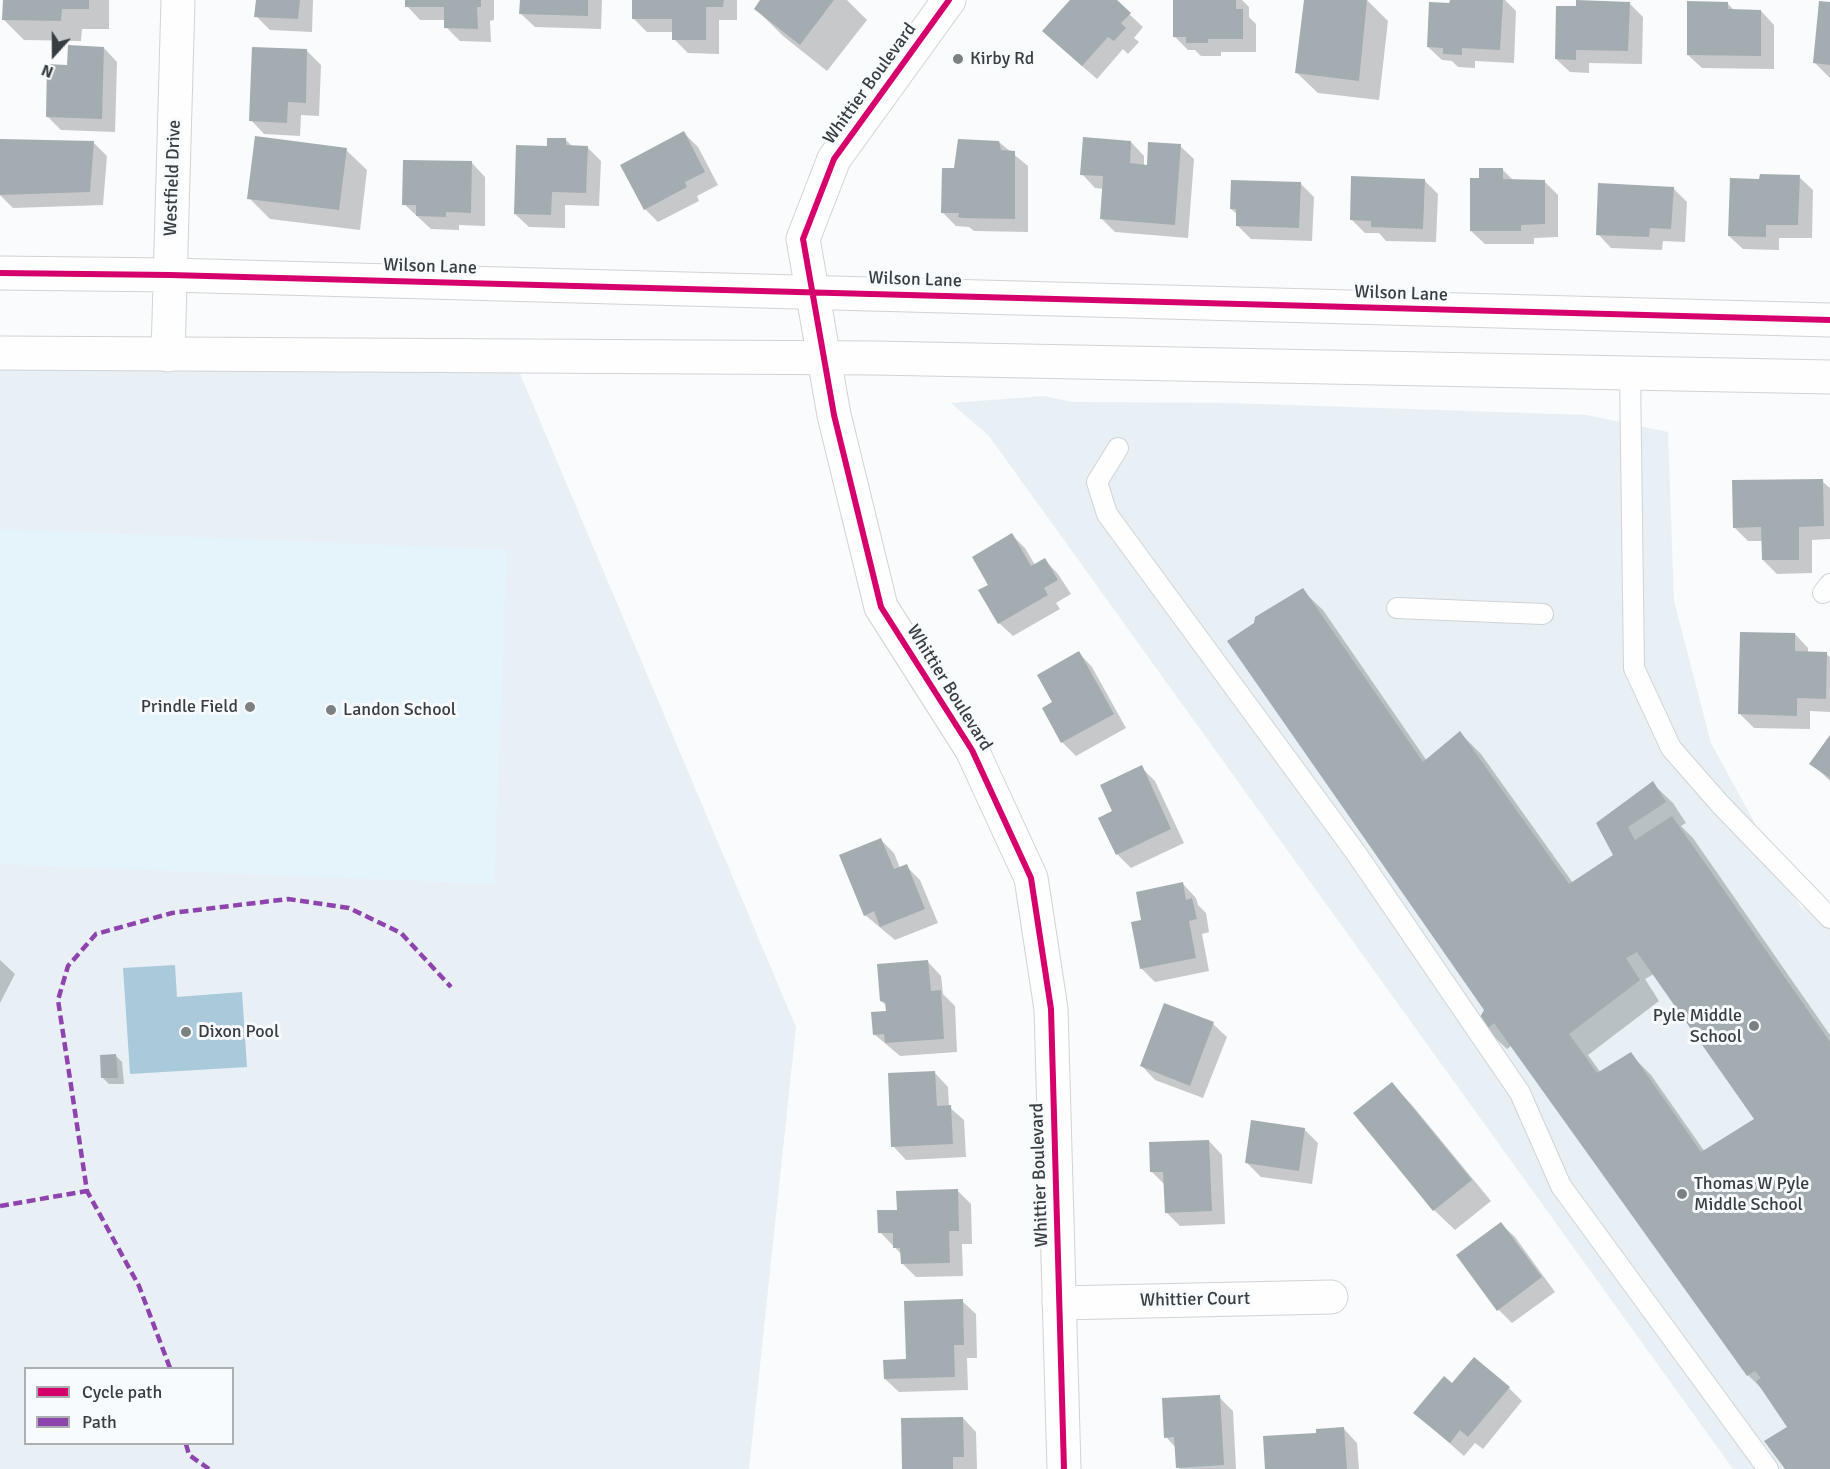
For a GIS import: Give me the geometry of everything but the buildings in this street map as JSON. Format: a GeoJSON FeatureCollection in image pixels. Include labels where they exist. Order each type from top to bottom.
{"type":"FeatureCollection","features":[{"type":"Feature","properties":{"kind":"street","name":"Westfield Drive"},"geometry":{"type":"LineString","coordinates":[[168,355],[178,0]]}},
{"type":"Feature","properties":{"kind":"street","name":"Whittier Boulevard"},"geometry":{"type":"LineString","coordinates":[[949,0],[834,159],[803,239],[834,414],[881,607],[972,750],[1031,878],[1051,1009],[1064,1469]]}},
{"type":"Feature","properties":{"kind":"street","name":"Wilson Lane"},"geometry":{"type":"LineString","coordinates":[[0,273],[170,275],[1830,320]]}},
{"type":"Feature","properties":{"kind":"street"},"geometry":{"type":"LineString","coordinates":[[0,353],[824,359],[1830,377]]}},
{"type":"Feature","properties":{"kind":"street","name":"Whittier Court"},"geometry":{"type":"LineString","coordinates":[[1059,1303],[1331,1297]]}},
{"type":"Feature","properties":{"kind":"lane"},"geometry":{"type":"LineString","coordinates":[[1630,372],[1634,668],[1671,748],[1720,804],[1830,918]]}},
{"type":"Feature","properties":{"kind":"lane"},"geometry":{"type":"LineString","coordinates":[[1118,448],[1097,482],[1107,514],[1356,854],[1520,1093],[1561,1186],[1768,1469]]}},
{"type":"Feature","properties":{"kind":"lane"},"geometry":{"type":"LineString","coordinates":[[1397,608],[1543,614]]}},
{"type":"Feature","properties":{"kind":"shaded area","name":"Landon School"},"geometry":{"type":"Polygon","coordinates":[[[0,353],[513,357],[796,1027],[749,1469],[0,1469],[0,353]]]}},
{"type":"Feature","properties":{"kind":"shaded area","name":"Thomas W Pyle Middle School"},"geometry":{"type":"Polygon","coordinates":[[[1044,396],[1073,402],[1231,403],[1587,415],[1668,432],[1674,601],[1711,743],[1800,906],[1830,920],[1830,1469],[1733,1469],[989,436],[951,403],[1044,396]]]}},
{"type":"Feature","properties":{"kind":"shaded area","name":"Prindle Field"},"geometry":{"type":"Polygon","coordinates":[[[0,529],[507,550],[494,884],[0,864],[0,529]]]}},
{"type":"Feature","properties":{"kind":"water","name":"Dixon Pool"},"geometry":{"type":"Polygon","coordinates":[[[175,965],[177,997],[242,992],[247,1067],[130,1074],[123,968],[175,965]]]}},
{"type":"Feature","properties":{"kind":"marked path"},"geometry":{"type":"LineString","coordinates":[[170,1367],[139,1286],[87,1191],[58,1000],[68,966],[96,934],[172,913],[288,899],[349,908],[401,933],[451,987]]}},
{"type":"Feature","properties":{"kind":"marked path"},"geometry":{"type":"LineString","coordinates":[[0,1206],[87,1191]]}},
{"type":"Feature","properties":{"kind":"marked path"},"geometry":{"type":"LineString","coordinates":[[186,1445],[189,1455],[209,1469]]}},
{"type":"Feature","properties":{"kind":"cycle path"},"geometry":{"type":"LineString","coordinates":[[949,0],[834,159],[803,239],[834,415],[881,607],[972,750],[1031,878],[1051,1009],[1064,1469]]}},
{"type":"Feature","properties":{"kind":"cycle path"},"geometry":{"type":"LineString","coordinates":[[0,273],[170,275],[1830,320]]}},
{"type":"Feature","properties":{"kind":"place","name":"Kirby Rd"},"geometry":{"type":"Point","coordinates":[958,59]}},
{"type":"Feature","properties":{"kind":"place","name":"Prindle Field"},"geometry":{"type":"Point","coordinates":[250,707]}},
{"type":"Feature","properties":{"kind":"place","name":"Landon School"},"geometry":{"type":"Point","coordinates":[331,710]}},
{"type":"Feature","properties":{"kind":"place","name":"Pyle Middle School"},"geometry":{"type":"Point","coordinates":[1754,1026]}},
{"type":"Feature","properties":{"kind":"place","name":"Dixon Pool"},"geometry":{"type":"Point","coordinates":[186,1032]}},
{"type":"Feature","properties":{"kind":"place","name":"Thomas W Pyle Middle School"},"geometry":{"type":"Point","coordinates":[1682,1194]}}]}
